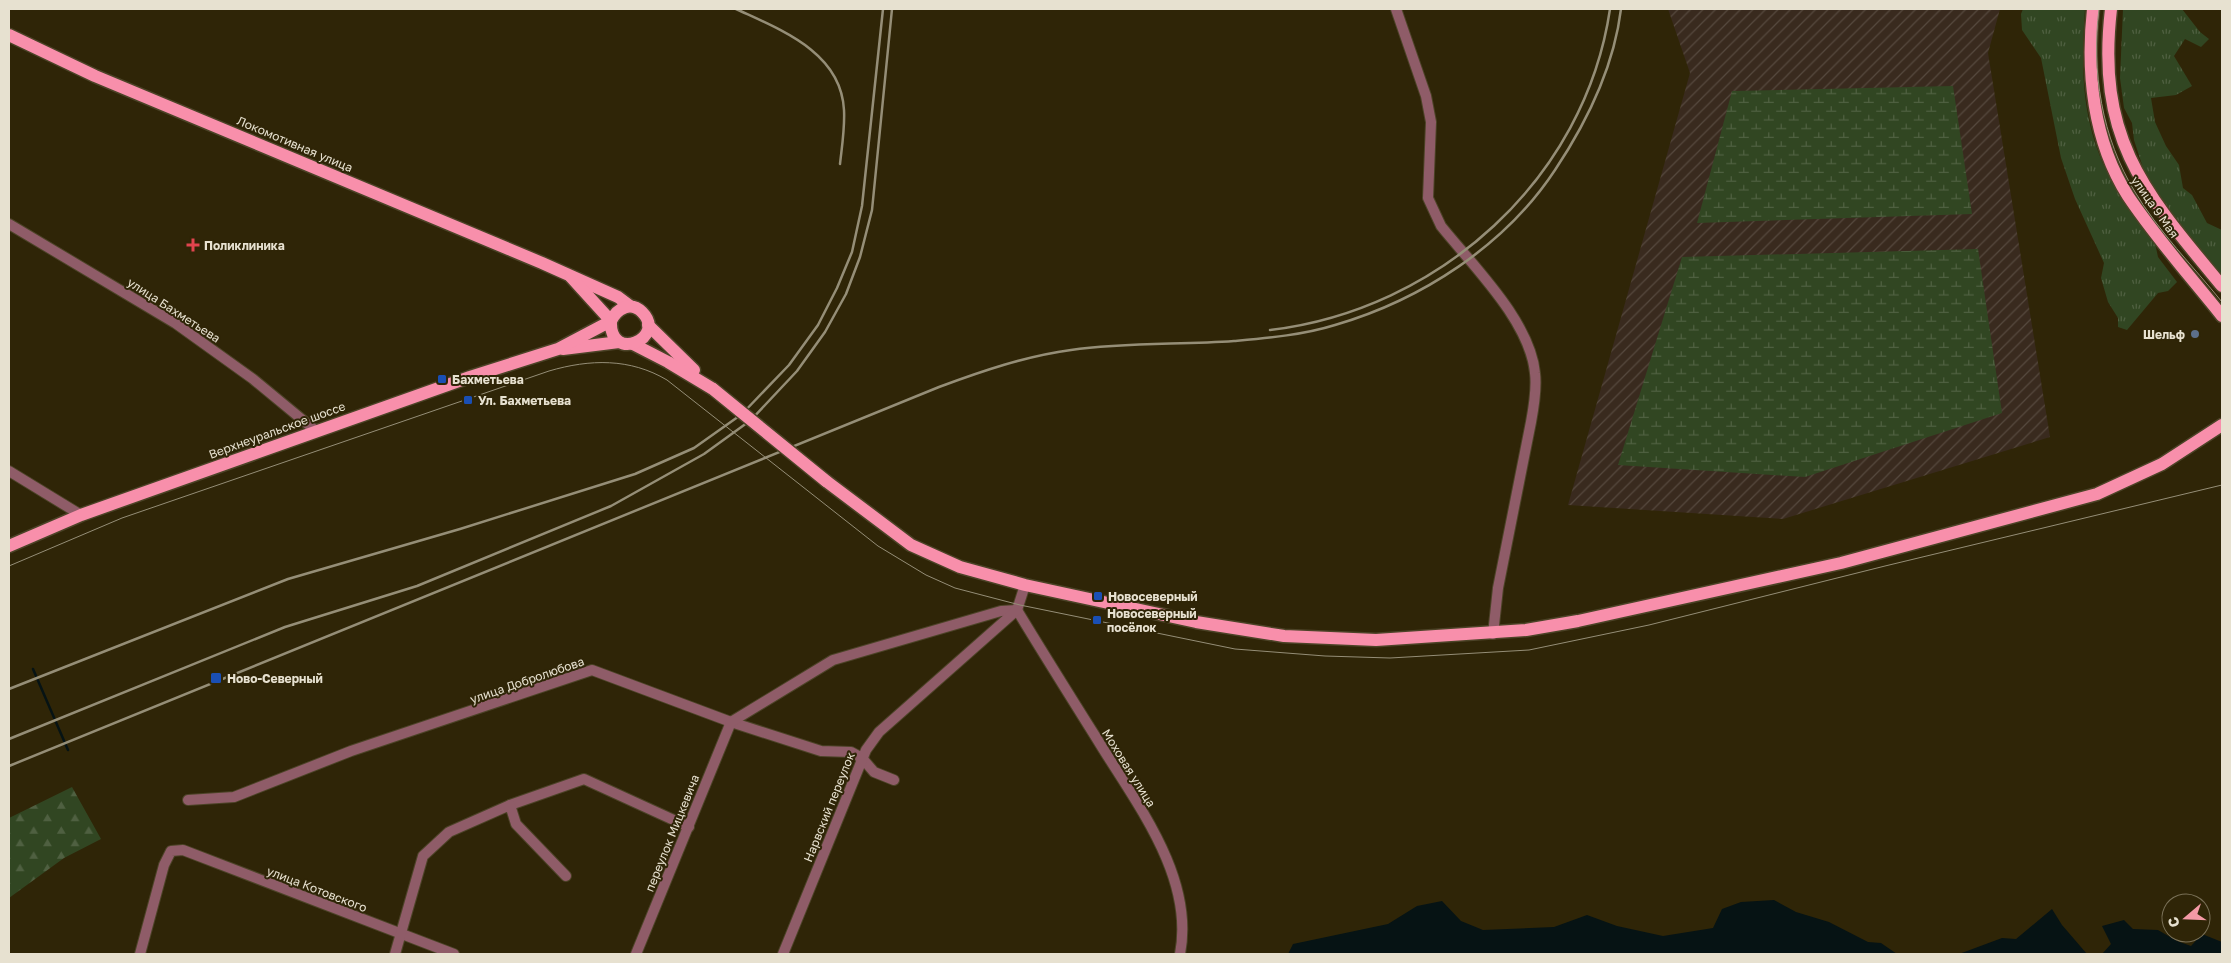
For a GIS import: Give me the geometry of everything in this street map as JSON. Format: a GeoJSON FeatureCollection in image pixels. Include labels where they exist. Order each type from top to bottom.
{"type":"FeatureCollection","features":[{"type":"Feature","properties":{"kind":"main road","name":"улица 9 Мая"},"geometry":{"type":"LineString","coordinates":[[2093,9],[2090,56],[2092,95],[2100,131],[2113,168],[2143,216],[2222,316]]}},
{"type":"Feature","properties":{"kind":"main road","name":"улица 9 Мая"},"geometry":{"type":"LineString","coordinates":[[2111,9],[2107,56],[2110,92],[2118,126],[2130,160],[2157,206],[2222,286]]}},
{"type":"Feature","properties":{"kind":"main road","name":"Локомотивная улица"},"geometry":{"type":"LineString","coordinates":[[9,35],[94,76],[595,286],[630,306]]}},
{"type":"Feature","properties":{"kind":"main road"},"geometry":{"type":"LineString","coordinates":[[571,277],[611,321]]}},
{"type":"Feature","properties":{"kind":"main road"},"geometry":{"type":"LineString","coordinates":[[619,342],[610,329],[611,321],[615,313],[622,308],[630,306],[639,309],[646,316],[648,325],[646,334],[641,341],[632,344]]}},
{"type":"Feature","properties":{"kind":"main road"},"geometry":{"type":"LineString","coordinates":[[558,349],[611,321]]}},
{"type":"Feature","properties":{"kind":"main road"},"geometry":{"type":"LineString","coordinates":[[648,325],[714,389],[826,481],[911,545],[960,567],[1025,585],[1196,622],[1284,636],[1376,640],[1494,634],[1578,621],[1832,565],[2071,502],[2113,488],[2162,464],[2222,425]]}},
{"type":"Feature","properties":{"kind":"main road"},"geometry":{"type":"LineString","coordinates":[[558,349],[619,342],[632,344],[668,362],[714,389]]}},
{"type":"Feature","properties":{"kind":"main road","name":"Верхнеуральское шоссе"},"geometry":{"type":"LineString","coordinates":[[9,546],[80,515],[316,431],[558,349]]}},
{"type":"Feature","properties":{"kind":"street"},"geometry":{"type":"LineString","coordinates":[[1396,9],[1413,54],[1426,96],[1431,122],[1428,198],[1433,212],[1441,226],[1521,328],[1530,349],[1535,372],[1536,396],[1498,588],[1494,634]]}},
{"type":"Feature","properties":{"kind":"street","name":"улица Бахметьева"},"geometry":{"type":"LineString","coordinates":[[9,224],[175,323],[253,379],[316,431]]}},
{"type":"Feature","properties":{"kind":"street"},"geometry":{"type":"LineString","coordinates":[[9,471],[80,515]]}},
{"type":"Feature","properties":{"kind":"street"},"geometry":{"type":"LineString","coordinates":[[731,722],[833,660],[1001,611],[1017,610],[1025,585]]}},
{"type":"Feature","properties":{"kind":"street","name":"Нарвский переулок"},"geometry":{"type":"LineString","coordinates":[[783,954],[862,758],[879,732],[1017,610]]}},
{"type":"Feature","properties":{"kind":"street","name":"Моховая улица"},"geometry":{"type":"LineString","coordinates":[[1017,610],[1145,818],[1166,858],[1178,895],[1184,937],[1180,954]]}},
{"type":"Feature","properties":{"kind":"street","name":"улица Добролюбова"},"geometry":{"type":"LineString","coordinates":[[188,800],[234,797],[351,751],[592,670],[731,722],[822,751],[833,753],[842,751],[862,758],[874,772],[894,780]]}},
{"type":"Feature","properties":{"kind":"street","name":"переулок Мицкевича"},"geometry":{"type":"LineString","coordinates":[[636,954],[731,722]]}},
{"type":"Feature","properties":{"kind":"street"},"geometry":{"type":"LineString","coordinates":[[395,954],[424,856],[449,832],[510,805],[584,779],[689,827]]}},
{"type":"Feature","properties":{"kind":"street"},"geometry":{"type":"LineString","coordinates":[[510,805],[516,824],[566,876]]}},
{"type":"Feature","properties":{"kind":"street","name":"улица Котовского"},"geometry":{"type":"LineString","coordinates":[[140,954],[164,865],[171,851],[183,850],[401,936],[454,954]]}},
{"type":"Feature","properties":{"kind":"shaded area"},"geometry":{"type":"Polygon","coordinates":[[[1668,9],[2000,9],[1988,53],[2050,437],[1783,519],[1568,505],[1690,73],[1668,9]]]}},
{"type":"Feature","properties":{"kind":"shaded area"},"geometry":{"type":"Polygon","coordinates":[[[1774,900],[1796,912],[1829,922],[1868,942],[1881,943],[1897,954],[1288,954],[1293,944],[1388,924],[1417,906],[1442,901],[1461,921],[1483,930],[1554,927],[1587,915],[1617,926],[1663,936],[1713,928],[1722,909],[1741,902],[1774,900]]]}},
{"type":"Feature","properties":{"kind":"shaded area"},"geometry":{"type":"Polygon","coordinates":[[[2052,909],[2062,925],[2087,954],[1959,954],[2002,938],[2016,939],[2052,909]]]}},
{"type":"Feature","properties":{"kind":"shaded area"},"geometry":{"type":"Polygon","coordinates":[[[2124,920],[2133,929],[2161,932],[2161,943],[2183,943],[2191,946],[2194,943],[2211,943],[2211,938],[2222,942],[2222,954],[2102,954],[2111,944],[2102,926],[2124,920]]]}},
{"type":"Feature","properties":{"kind":"green space"},"geometry":{"type":"Polygon","coordinates":[[[2023,9],[2085,9],[2083,71],[2087,111],[2098,150],[2116,189],[2155,243],[2158,257],[2177,282],[2168,291],[2158,293],[2127,330],[2118,327],[2118,318],[2108,302],[2101,278],[2104,263],[2075,199],[2061,158],[2041,58],[2022,30],[2021,14],[2023,9]]]}},
{"type":"Feature","properties":{"kind":"green space"},"geometry":{"type":"Polygon","coordinates":[[[2123,9],[2182,9],[2200,32],[2209,39],[2201,47],[2185,39],[2174,56],[2192,86],[2176,95],[2151,98],[2155,122],[2166,146],[2179,165],[2183,188],[2192,195],[2207,223],[2222,230],[2222,277],[2166,206],[2145,174],[2134,140],[2132,123],[2124,108],[2120,78],[2123,9]]]}},
{"type":"Feature","properties":{"kind":"green space"},"geometry":{"type":"Polygon","coordinates":[[[1953,86],[1972,214],[1697,223],[1732,91],[1953,86]]]}},
{"type":"Feature","properties":{"kind":"green space"},"geometry":{"type":"Polygon","coordinates":[[[1978,249],[2002,413],[1805,477],[1618,465],[1682,257],[1978,249]]]}},
{"type":"Feature","properties":{"kind":"green space"},"geometry":{"type":"Polygon","coordinates":[[[72,787],[101,839],[64,858],[9,898],[9,818],[72,787]]]}},
{"type":"Feature","properties":{"kind":"waterway"},"geometry":{"type":"LineString","coordinates":[[33,669],[68,750]]}},
{"type":"Feature","properties":{"kind":"tram line"},"geometry":{"type":"LineString","coordinates":[[2099,9],[2097,32],[2098,80],[2107,127],[2114,149],[2144,207],[2165,235],[2222,302]]}},
{"type":"Feature","properties":{"kind":"tram line"},"geometry":{"type":"LineString","coordinates":[[9,566],[122,518],[549,371],[580,364],[595,363],[624,364],[653,373],[667,380],[878,546],[926,575],[955,588],[1020,605],[1235,649],[1325,656],[1390,658],[1529,650],[1649,625],[2222,485]]}},
{"type":"Feature","properties":{"kind":"railway"},"geometry":{"type":"LineString","coordinates":[[736,9],[771,25],[806,46],[820,58],[832,73],[840,90],[844,110],[840,164]]}},
{"type":"Feature","properties":{"kind":"railway"},"geometry":{"type":"LineString","coordinates":[[9,689],[288,579],[460,529],[635,474],[694,448],[742,414],[789,365],[818,325],[837,288],[852,252],[862,206],[883,9]]}},
{"type":"Feature","properties":{"kind":"railway"},"geometry":{"type":"LineString","coordinates":[[9,739],[285,627],[417,586],[611,506],[704,454],[751,420],[797,371],[825,332],[846,294],[860,257],[872,210],[892,9]]}},
{"type":"Feature","properties":{"kind":"railway"},"geometry":{"type":"LineString","coordinates":[[1270,330],[1332,317],[1391,295],[1445,264],[1494,226],[1536,180],[1570,128],[1595,71],[1610,9]]}},
{"type":"Feature","properties":{"kind":"railway"},"geometry":{"type":"LineString","coordinates":[[9,766],[971,375],[1021,360],[1091,347],[1234,341],[1298,334],[1335,325],[1399,301],[1458,267],[1486,246],[1512,223],[1535,197],[1567,152],[1588,113],[1612,51],[1621,9]]}},
{"type":"Feature","properties":{"kind":"place","name":"Поликлиника"},"geometry":{"type":"Point","coordinates":[193,245]}},
{"type":"Feature","properties":{"kind":"place","name":"Шельф"},"geometry":{"type":"Point","coordinates":[2195,334]}},
{"type":"Feature","properties":{"kind":"place","name":"Бахметьева"},"geometry":{"type":"Point","coordinates":[442,379]}},
{"type":"Feature","properties":{"kind":"place","name":"Ул. Бахметьева"},"geometry":{"type":"Point","coordinates":[468,400]}},
{"type":"Feature","properties":{"kind":"place","name":"Новосеверный"},"geometry":{"type":"Point","coordinates":[1098,596]}},
{"type":"Feature","properties":{"kind":"place","name":"Новосеверный посёлок"},"geometry":{"type":"Point","coordinates":[1097,620]}},
{"type":"Feature","properties":{"kind":"place","name":"Ново-Северный"},"geometry":{"type":"Point","coordinates":[216,678]}}]}
